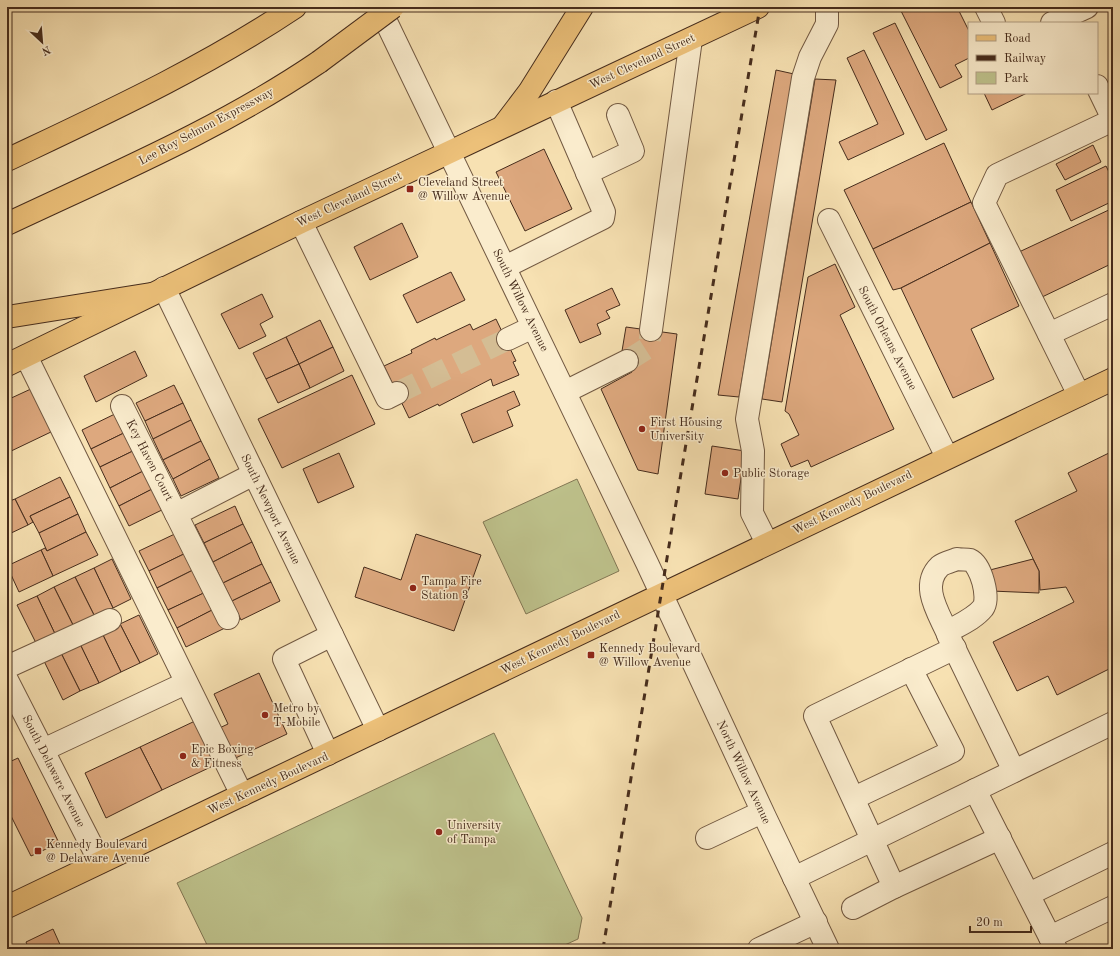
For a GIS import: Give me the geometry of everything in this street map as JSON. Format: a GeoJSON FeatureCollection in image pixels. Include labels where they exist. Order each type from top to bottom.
{"type":"FeatureCollection","features":[{"type":"Feature","properties":{"kind":"main road"},"geometry":{"type":"LineString","coordinates":[[7,160],[161,86],[227,50],[295,7]]}},
{"type":"Feature","properties":{"kind":"main road","name":"Lee Roy Selmon Expressway"},"geometry":{"type":"LineString","coordinates":[[7,224],[160,151],[271,93],[319,62],[394,7]]}},
{"type":"Feature","properties":{"kind":"main road"},"geometry":{"type":"LineString","coordinates":[[504,125],[528,92],[582,7]]}},
{"type":"Feature","properties":{"kind":"main road","name":"West Cleveland Street"},"geometry":{"type":"LineString","coordinates":[[16,360],[504,125],[758,7]]}},
{"type":"Feature","properties":{"kind":"main road"},"geometry":{"type":"LineString","coordinates":[[7,317],[157,291]]}},
{"type":"Feature","properties":{"kind":"main road","name":"West Kennedy Boulevard"},"geometry":{"type":"LineString","coordinates":[[7,907],[1113,379]]}},
{"type":"Feature","properties":{"kind":"street","name":"South Willow Avenue"},"geometry":{"type":"LineString","coordinates":[[379,7],[450,151],[661,594]]}},
{"type":"Feature","properties":{"kind":"street"},"geometry":{"type":"LineString","coordinates":[[767,543],[752,513],[753,451],[747,419],[803,78],[810,57],[827,24],[827,7]]}},
{"type":"Feature","properties":{"kind":"street"},"geometry":{"type":"LineString","coordinates":[[986,7],[994,22]]}},
{"type":"Feature","properties":{"kind":"street"},"geometry":{"type":"LineString","coordinates":[[1061,18],[1087,7]]}},
{"type":"Feature","properties":{"kind":"street"},"geometry":{"type":"LineString","coordinates":[[651,330],[691,39]]}},
{"type":"Feature","properties":{"kind":"street"},"geometry":{"type":"LineString","coordinates":[[1079,395],[984,203],[997,175],[1113,120],[1098,88]]}},
{"type":"Feature","properties":{"kind":"street"},"geometry":{"type":"LineString","coordinates":[[505,267],[603,218],[604,212],[556,101]]}},
{"type":"Feature","properties":{"kind":"street"},"geometry":{"type":"LineString","coordinates":[[587,173],[633,151],[618,115]]}},
{"type":"Feature","properties":{"kind":"street","name":"South Orleans Avenue"},"geometry":{"type":"LineString","coordinates":[[829,220],[947,457]]}},
{"type":"Feature","properties":{"kind":"street"},"geometry":{"type":"LineString","coordinates":[[301,222],[387,398],[397,393]]}},
{"type":"Feature","properties":{"kind":"street","name":"South Newport Avenue"},"geometry":{"type":"LineString","coordinates":[[157,291],[254,474],[378,730]]}},
{"type":"Feature","properties":{"kind":"street"},"geometry":{"type":"LineString","coordinates":[[1049,334],[1113,304]]}},
{"type":"Feature","properties":{"kind":"street"},"geometry":{"type":"LineString","coordinates":[[508,339],[533,327]]}},
{"type":"Feature","properties":{"kind":"street"},"geometry":{"type":"LineString","coordinates":[[16,360],[186,683],[242,795]]}},
{"type":"Feature","properties":{"kind":"street"},"geometry":{"type":"LineString","coordinates":[[565,392],[627,361]]}},
{"type":"Feature","properties":{"kind":"street","name":"Key Haven Court"},"geometry":{"type":"LineString","coordinates":[[122,406],[228,618]]}},
{"type":"Feature","properties":{"kind":"street","name":"Key Haven Court"},"geometry":{"type":"LineString","coordinates":[[176,514],[254,474]]}},
{"type":"Feature","properties":{"kind":"street","name":"North Willow Avenue"},"geometry":{"type":"LineString","coordinates":[[661,594],[762,812],[828,949]]}},
{"type":"Feature","properties":{"kind":"street"},"geometry":{"type":"LineString","coordinates":[[7,667],[110,620]]}},
{"type":"Feature","properties":{"kind":"street"},"geometry":{"type":"LineString","coordinates":[[328,754],[284,659],[332,635]]}},
{"type":"Feature","properties":{"kind":"street"},"geometry":{"type":"LineString","coordinates":[[894,888],[854,798],[815,716],[911,669],[951,640],[1014,771]]}},
{"type":"Feature","properties":{"kind":"street"},"geometry":{"type":"LineString","coordinates":[[854,798],[953,751],[911,669]]}},
{"type":"Feature","properties":{"kind":"street","name":"South Delaware Avenue"},"geometry":{"type":"LineString","coordinates":[[7,680],[100,862]]}},
{"type":"Feature","properties":{"kind":"street"},"geometry":{"type":"LineString","coordinates":[[43,750],[186,683]]}},
{"type":"Feature","properties":{"kind":"street"},"geometry":{"type":"LineString","coordinates":[[794,878],[1113,723]]}},
{"type":"Feature","properties":{"kind":"street"},"geometry":{"type":"LineString","coordinates":[[975,790],[1053,943],[1113,907]]}},
{"type":"Feature","properties":{"kind":"street"},"geometry":{"type":"LineString","coordinates":[[707,838],[762,812]]}},
{"type":"Feature","properties":{"kind":"street"},"geometry":{"type":"LineString","coordinates":[[853,908],[1000,838]]}},
{"type":"Feature","properties":{"kind":"street"},"geometry":{"type":"LineString","coordinates":[[1029,894],[1113,853]]}},
{"type":"Feature","properties":{"kind":"street"},"geometry":{"type":"LineString","coordinates":[[759,949],[816,922]]}},
{"type":"Feature","properties":{"kind":"green space"},"geometry":{"type":"Polygon","coordinates":[[[577,479],[619,571],[526,614],[483,522],[577,479]]]}},
{"type":"Feature","properties":{"kind":"green space","name":"University of Tampa"},"geometry":{"type":"Polygon","coordinates":[[[494,733],[582,918],[578,939],[556,949],[209,949],[177,883],[494,733]]]}},
{"type":"Feature","properties":{"kind":"building"},"geometry":{"type":"Polygon","coordinates":[[[899,7],[957,7],[968,29],[968,58],[955,65],[962,77],[940,88],[899,7]]]}},
{"type":"Feature","properties":{"kind":"building"},"geometry":{"type":"Polygon","coordinates":[[[895,23],[947,130],[926,140],[873,33],[895,23]]]}},
{"type":"Feature","properties":{"kind":"building"},"geometry":{"type":"Polygon","coordinates":[[[864,50],[904,134],[848,160],[839,142],[878,124],[847,58],[864,50]]]}},
{"type":"Feature","properties":{"kind":"building"},"geometry":{"type":"Polygon","coordinates":[[[776,70],[794,74],[739,397],[718,395],[776,70]]]}},
{"type":"Feature","properties":{"kind":"building"},"geometry":{"type":"Polygon","coordinates":[[[815,79],[836,80],[782,402],[762,399],[815,79]]]}},
{"type":"Feature","properties":{"kind":"building"},"geometry":{"type":"Polygon","coordinates":[[[984,94],[1025,94],[992,110],[984,94]]]}},
{"type":"Feature","properties":{"kind":"building"},"geometry":{"type":"Polygon","coordinates":[[[944,143],[971,202],[873,249],[844,190],[944,143]]]}},
{"type":"Feature","properties":{"kind":"building"},"geometry":{"type":"Polygon","coordinates":[[[1093,145],[1101,162],[1065,180],[1056,164],[1093,145]]]}},
{"type":"Feature","properties":{"kind":"building"},"geometry":{"type":"Polygon","coordinates":[[[544,149],[572,209],[525,231],[496,172],[544,149]]]}},
{"type":"Feature","properties":{"kind":"building"},"geometry":{"type":"Polygon","coordinates":[[[1106,166],[1113,180],[1113,201],[1071,221],[1056,190],[1106,166]]]}},
{"type":"Feature","properties":{"kind":"building"},"geometry":{"type":"Polygon","coordinates":[[[971,202],[990,243],[901,288],[893,290],[873,249],[971,202]]]}},
{"type":"Feature","properties":{"kind":"building"},"geometry":{"type":"Polygon","coordinates":[[[1113,208],[1113,263],[1040,298],[1019,252],[1113,208]]]}},
{"type":"Feature","properties":{"kind":"building"},"geometry":{"type":"Polygon","coordinates":[[[402,223],[418,257],[370,280],[354,247],[402,223]]]}},
{"type":"Feature","properties":{"kind":"building"},"geometry":{"type":"Polygon","coordinates":[[[990,243],[1019,306],[971,329],[994,379],[953,398],[901,288],[990,243]]]}},
{"type":"Feature","properties":{"kind":"building"},"geometry":{"type":"Polygon","coordinates":[[[835,264],[855,307],[840,315],[894,429],[811,467],[808,460],[791,467],[781,444],[799,435],[789,414],[785,411],[808,277],[835,264]]]}},
{"type":"Feature","properties":{"kind":"building"},"geometry":{"type":"Polygon","coordinates":[[[451,272],[465,300],[417,323],[403,295],[451,272]]]}},
{"type":"Feature","properties":{"kind":"building"},"geometry":{"type":"Polygon","coordinates":[[[612,288],[620,305],[606,311],[610,318],[597,324],[601,334],[580,343],[565,310],[612,288]]]}},
{"type":"Feature","properties":{"kind":"building"},"geometry":{"type":"Polygon","coordinates":[[[262,294],[273,317],[260,324],[266,336],[239,349],[221,314],[262,294]]]}},
{"type":"Feature","properties":{"kind":"building"},"geometry":{"type":"Polygon","coordinates":[[[496,319],[516,361],[513,362],[519,375],[493,386],[491,379],[439,406],[438,404],[409,418],[384,366],[412,353],[411,350],[435,338],[436,340],[470,324],[473,330],[496,319]]]}},
{"type":"Feature","properties":{"kind":"building"},"geometry":{"type":"Polygon","coordinates":[[[320,320],[333,347],[299,364],[286,337],[320,320]]]}},
{"type":"Feature","properties":{"kind":"building","name":"First Housing University"},"geometry":{"type":"Polygon","coordinates":[[[626,327],[677,334],[658,474],[638,470],[601,389],[632,372],[622,351],[626,327]]]}},
{"type":"Feature","properties":{"kind":"building"},"geometry":{"type":"Polygon","coordinates":[[[286,337],[299,364],[266,379],[253,353],[286,337]]]}},
{"type":"Feature","properties":{"kind":"building"},"geometry":{"type":"Polygon","coordinates":[[[333,347],[344,371],[310,388],[299,364],[333,347]]]}},
{"type":"Feature","properties":{"kind":"building"},"geometry":{"type":"Polygon","coordinates":[[[135,351],[147,376],[96,402],[84,376],[135,351]]]}},
{"type":"Feature","properties":{"kind":"building"},"geometry":{"type":"Polygon","coordinates":[[[299,364],[310,388],[278,403],[266,379],[299,364]]]}},
{"type":"Feature","properties":{"kind":"building"},"geometry":{"type":"Polygon","coordinates":[[[352,375],[375,424],[282,468],[258,419],[352,375]]]}},
{"type":"Feature","properties":{"kind":"building"},"geometry":{"type":"Polygon","coordinates":[[[174,385],[183,403],[145,421],[136,403],[174,385]]]}},
{"type":"Feature","properties":{"kind":"building"},"geometry":{"type":"Polygon","coordinates":[[[33,388],[53,431],[7,453],[7,400],[33,388]]]}},
{"type":"Feature","properties":{"kind":"building"},"geometry":{"type":"Polygon","coordinates":[[[514,391],[520,405],[507,411],[513,426],[473,443],[461,414],[514,391]]]}},
{"type":"Feature","properties":{"kind":"building"},"geometry":{"type":"Polygon","coordinates":[[[183,403],[191,420],[153,439],[145,421],[183,403]]]}},
{"type":"Feature","properties":{"kind":"building"},"geometry":{"type":"Polygon","coordinates":[[[121,411],[130,430],[91,449],[82,430],[121,411]]]}},
{"type":"Feature","properties":{"kind":"building"},"geometry":{"type":"Polygon","coordinates":[[[191,420],[201,441],[163,460],[153,439],[191,420]]]}},
{"type":"Feature","properties":{"kind":"building"},"geometry":{"type":"Polygon","coordinates":[[[130,430],[139,448],[100,467],[91,449],[130,430]]]}},
{"type":"Feature","properties":{"kind":"building"},"geometry":{"type":"Polygon","coordinates":[[[201,441],[210,459],[173,479],[163,460],[201,441]]]}},
{"type":"Feature","properties":{"kind":"building","name":"Public Storage"},"geometry":{"type":"Polygon","coordinates":[[[712,446],[745,451],[738,499],[705,494],[712,446]]]}},
{"type":"Feature","properties":{"kind":"building"},"geometry":{"type":"Polygon","coordinates":[[[139,448],[149,468],[110,488],[100,467],[139,448]]]}},
{"type":"Feature","properties":{"kind":"building"},"geometry":{"type":"Polygon","coordinates":[[[1113,451],[1113,667],[1057,695],[1048,676],[1017,691],[993,642],[1074,602],[1066,587],[1040,590],[1039,571],[1015,521],[1077,491],[1068,473],[1113,451]]]}},
{"type":"Feature","properties":{"kind":"building"},"geometry":{"type":"Polygon","coordinates":[[[339,453],[354,487],[318,503],[303,469],[339,453]]]}},
{"type":"Feature","properties":{"kind":"building"},"geometry":{"type":"Polygon","coordinates":[[[210,459],[219,478],[181,496],[173,479],[210,459]]]}},
{"type":"Feature","properties":{"kind":"building"},"geometry":{"type":"Polygon","coordinates":[[[149,468],[158,486],[119,506],[110,488],[149,468]]]}},
{"type":"Feature","properties":{"kind":"building"},"geometry":{"type":"Polygon","coordinates":[[[60,477],[70,497],[30,516],[33,522],[28,525],[15,499],[60,477]]]}},
{"type":"Feature","properties":{"kind":"building"},"geometry":{"type":"Polygon","coordinates":[[[158,486],[168,507],[129,526],[119,506],[158,486]]]}},
{"type":"Feature","properties":{"kind":"building"},"geometry":{"type":"Polygon","coordinates":[[[70,497],[78,514],[39,533],[30,516],[70,497]]]}},
{"type":"Feature","properties":{"kind":"building"},"geometry":{"type":"Polygon","coordinates":[[[15,499],[28,525],[7,535],[7,502],[15,499]]]}},
{"type":"Feature","properties":{"kind":"building"},"geometry":{"type":"Polygon","coordinates":[[[235,506],[243,524],[204,543],[195,525],[235,506]]]}},
{"type":"Feature","properties":{"kind":"building"},"geometry":{"type":"Polygon","coordinates":[[[78,514],[86,532],[47,551],[39,533],[78,514]]]}},
{"type":"Feature","properties":{"kind":"building"},"geometry":{"type":"Polygon","coordinates":[[[243,524],[252,542],[213,562],[204,543],[243,524]]]}},
{"type":"Feature","properties":{"kind":"building"},"geometry":{"type":"Polygon","coordinates":[[[181,531],[190,551],[149,571],[139,551],[181,531]]]}},
{"type":"Feature","properties":{"kind":"building"},"geometry":{"type":"Polygon","coordinates":[[[86,532],[98,555],[53,576],[41,550],[45,548],[47,551],[86,532]]]}},
{"type":"Feature","properties":{"kind":"building","name":"Tampa Fire Station 3"},"geometry":{"type":"Polygon","coordinates":[[[416,534],[481,555],[454,631],[355,597],[364,567],[401,580],[416,534]]]}},
{"type":"Feature","properties":{"kind":"building"},"geometry":{"type":"Polygon","coordinates":[[[252,542],[262,564],[223,583],[213,562],[252,542]]]}},
{"type":"Feature","properties":{"kind":"building"},"geometry":{"type":"Polygon","coordinates":[[[41,550],[53,576],[19,592],[7,566],[41,550]]]}},
{"type":"Feature","properties":{"kind":"building"},"geometry":{"type":"Polygon","coordinates":[[[190,551],[199,567],[157,588],[149,571],[190,551]]]}},
{"type":"Feature","properties":{"kind":"building"},"geometry":{"type":"Polygon","coordinates":[[[112,559],[131,599],[113,608],[94,568],[112,559]]]}},
{"type":"Feature","properties":{"kind":"building"},"geometry":{"type":"Polygon","coordinates":[[[1033,559],[1039,571],[1039,593],[991,591],[986,571],[1033,559]]]}},
{"type":"Feature","properties":{"kind":"building"},"geometry":{"type":"Polygon","coordinates":[[[262,564],[271,582],[232,601],[223,583],[262,564]]]}},
{"type":"Feature","properties":{"kind":"building"},"geometry":{"type":"Polygon","coordinates":[[[199,567],[210,590],[168,610],[157,588],[199,567]]]}},
{"type":"Feature","properties":{"kind":"building"},"geometry":{"type":"Polygon","coordinates":[[[94,568],[113,608],[95,617],[75,577],[94,568]]]}},
{"type":"Feature","properties":{"kind":"building"},"geometry":{"type":"Polygon","coordinates":[[[75,577],[95,617],[74,627],[54,587],[75,577]]]}},
{"type":"Feature","properties":{"kind":"building"},"geometry":{"type":"Polygon","coordinates":[[[271,582],[280,601],[241,620],[232,601],[271,582]]]}},
{"type":"Feature","properties":{"kind":"building"},"geometry":{"type":"Polygon","coordinates":[[[54,587],[74,627],[56,636],[37,596],[54,587]]]}},
{"type":"Feature","properties":{"kind":"building"},"geometry":{"type":"Polygon","coordinates":[[[210,590],[218,607],[177,628],[168,610],[210,590]]]}},
{"type":"Feature","properties":{"kind":"building"},"geometry":{"type":"Polygon","coordinates":[[[37,596],[56,636],[37,645],[17,605],[37,596]]]}},
{"type":"Feature","properties":{"kind":"building"},"geometry":{"type":"Polygon","coordinates":[[[218,607],[227,627],[186,647],[177,628],[218,607]]]}},
{"type":"Feature","properties":{"kind":"building"},"geometry":{"type":"Polygon","coordinates":[[[139,615],[158,654],[140,663],[120,624],[139,615]]]}},
{"type":"Feature","properties":{"kind":"building"},"geometry":{"type":"Polygon","coordinates":[[[120,624],[140,663],[121,672],[102,633],[120,624]]]}},
{"type":"Feature","properties":{"kind":"building"},"geometry":{"type":"Polygon","coordinates":[[[102,633],[121,672],[99,683],[80,644],[102,633]]]}},
{"type":"Feature","properties":{"kind":"building"},"geometry":{"type":"Polygon","coordinates":[[[80,644],[99,683],[80,691],[61,653],[80,644]]]}},
{"type":"Feature","properties":{"kind":"building"},"geometry":{"type":"Polygon","coordinates":[[[61,653],[80,691],[63,700],[44,661],[61,653]]]}},
{"type":"Feature","properties":{"kind":"building"},"geometry":{"type":"Polygon","coordinates":[[[259,673],[287,734],[227,762],[213,731],[228,724],[214,694],[259,673]]]}},
{"type":"Feature","properties":{"kind":"building"},"geometry":{"type":"Polygon","coordinates":[[[195,721],[215,765],[162,790],[140,747],[195,721]]]}},
{"type":"Feature","properties":{"kind":"building"},"geometry":{"type":"Polygon","coordinates":[[[140,747],[162,790],[106,818],[85,773],[140,747]]]}},
{"type":"Feature","properties":{"kind":"building"},"geometry":{"type":"Polygon","coordinates":[[[18,758],[59,843],[31,856],[9,812],[7,813],[7,763],[18,758]]]}},
{"type":"Feature","properties":{"kind":"building"},"geometry":{"type":"Polygon","coordinates":[[[53,929],[62,949],[29,949],[26,942],[53,929]]]}},
{"type":"Feature","properties":{"kind":"tunnel"},"geometry":{"type":"LineString","coordinates":[[627,361],[649,347],[651,330]]}},
{"type":"Feature","properties":{"kind":"tunnel"},"geometry":{"type":"LineString","coordinates":[[397,393],[508,339]]}},
{"type":"Feature","properties":{"kind":"railway"},"geometry":{"type":"LineString","coordinates":[[603,949],[678,491],[760,7]]}},
{"type":"Feature","properties":{"kind":"place","name":"Cleveland Street @ Willow Avenue"},"geometry":{"type":"Point","coordinates":[410,189]}},
{"type":"Feature","properties":{"kind":"place","name":"First Housing University"},"geometry":{"type":"Point","coordinates":[642,429]}},
{"type":"Feature","properties":{"kind":"place","name":"Public Storage"},"geometry":{"type":"Point","coordinates":[725,473]}},
{"type":"Feature","properties":{"kind":"place","name":"Tampa Fire Station 3"},"geometry":{"type":"Point","coordinates":[413,588]}},
{"type":"Feature","properties":{"kind":"place","name":"Kennedy Boulevard @ Willow Avenue"},"geometry":{"type":"Point","coordinates":[591,655]}},
{"type":"Feature","properties":{"kind":"place","name":"Metro by T-Mobile"},"geometry":{"type":"Point","coordinates":[265,715]}},
{"type":"Feature","properties":{"kind":"place","name":"Epic Boxing & Fitness"},"geometry":{"type":"Point","coordinates":[183,756]}},
{"type":"Feature","properties":{"kind":"place","name":"University of Tampa"},"geometry":{"type":"Point","coordinates":[439,832]}},
{"type":"Feature","properties":{"kind":"place","name":"Kennedy Boulevard @ Delaware Avenue"},"geometry":{"type":"Point","coordinates":[38,851]}}]}
